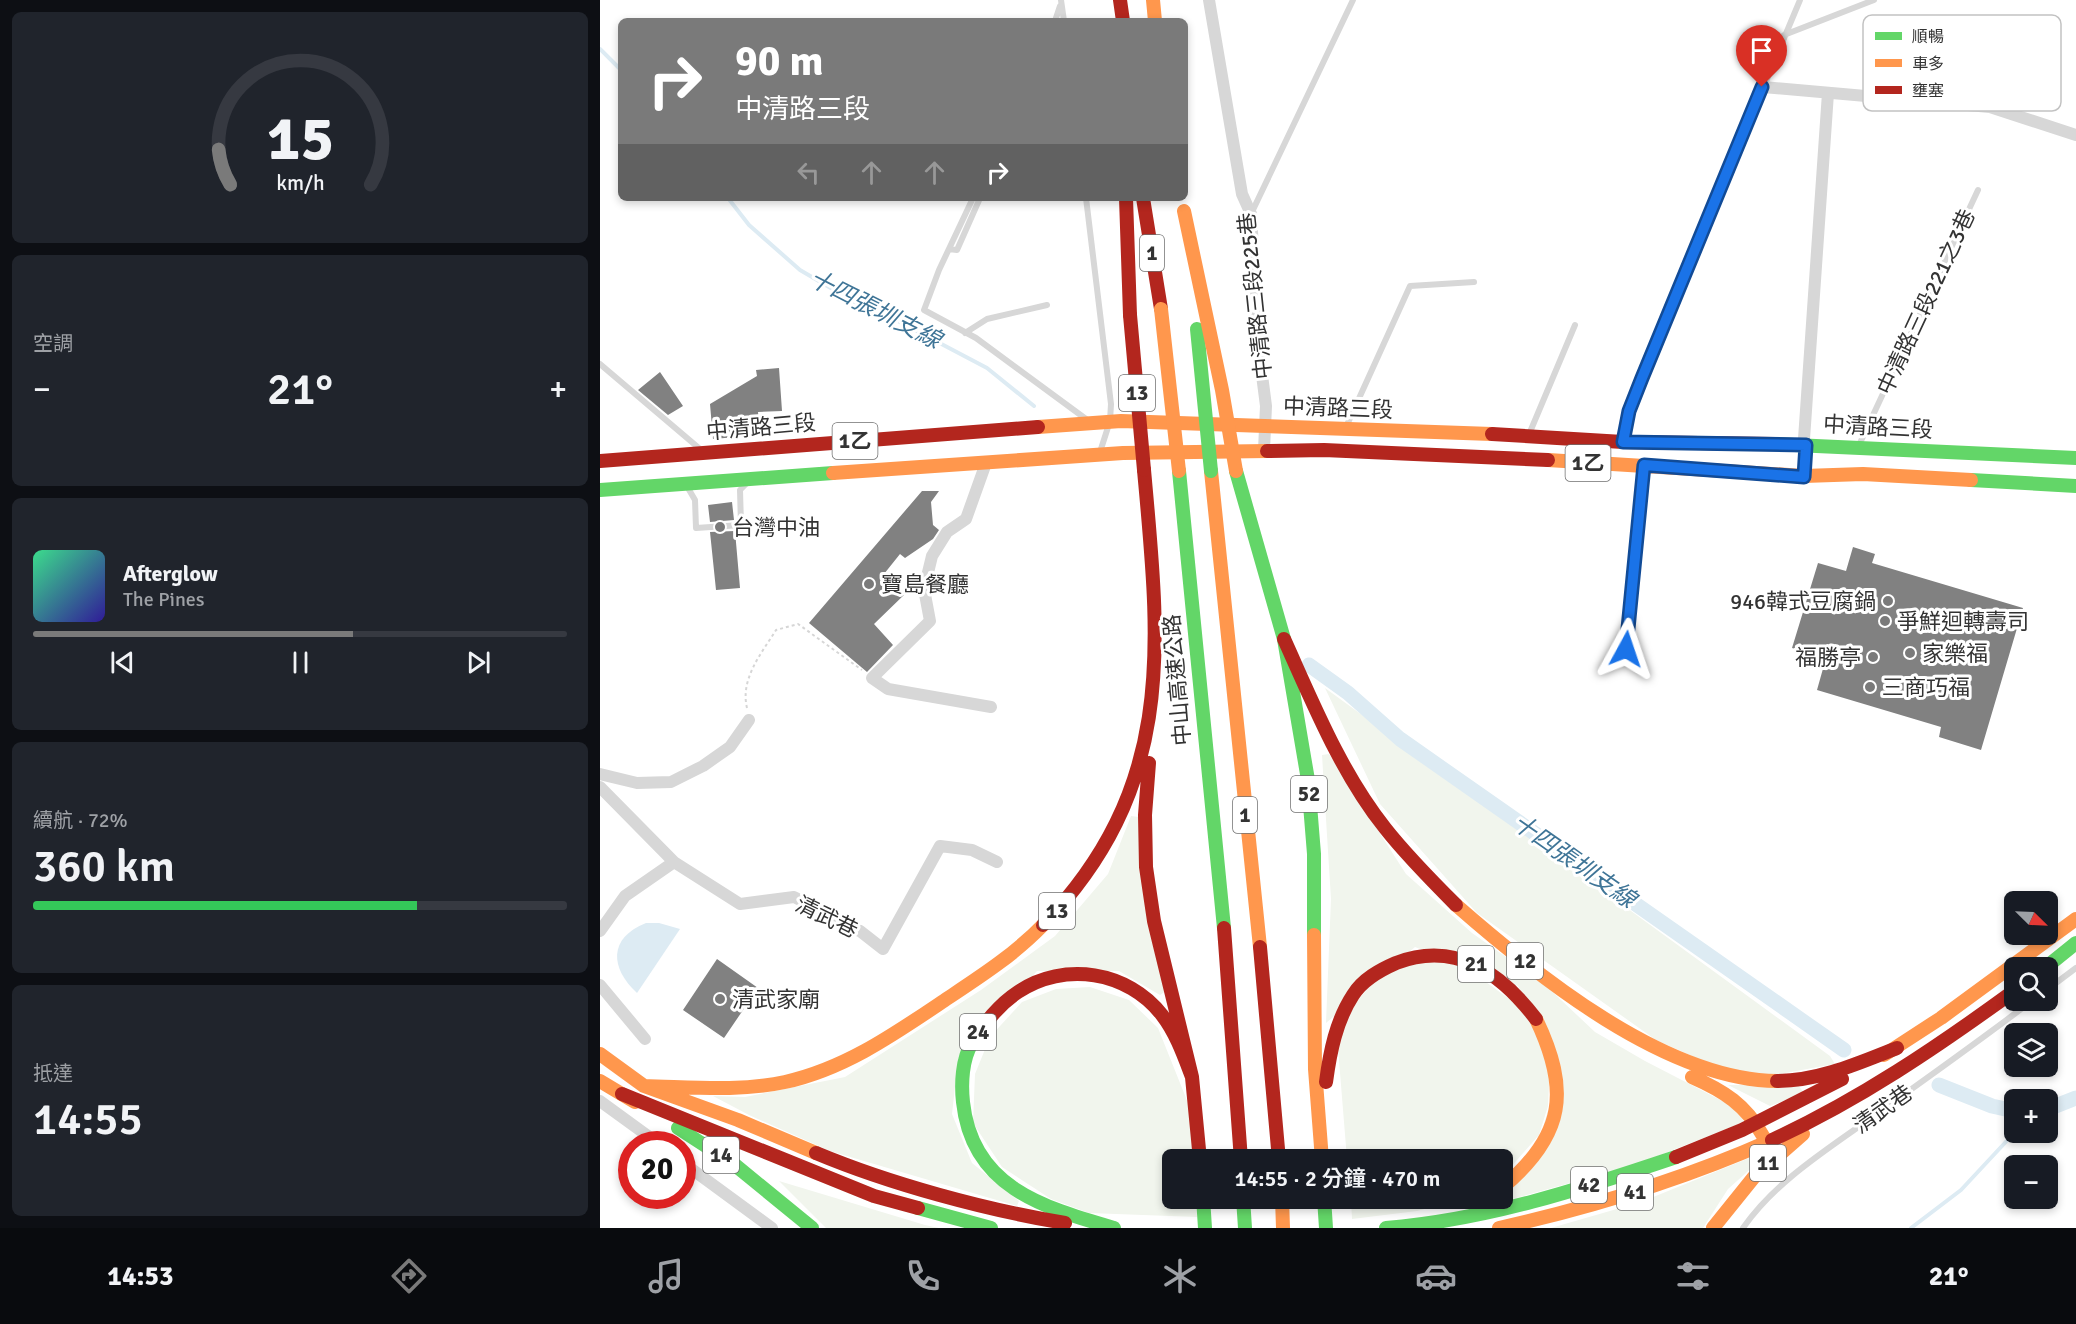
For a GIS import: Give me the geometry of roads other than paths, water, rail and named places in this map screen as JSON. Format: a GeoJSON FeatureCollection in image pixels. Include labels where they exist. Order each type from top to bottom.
{"type":"FeatureCollection","features":[{"type":"Feature","properties":{"kind":"main road"},"geometry":{"type":"LineString","coordinates":[[1153,0],[1155,18]]}},
{"type":"Feature","properties":{"kind":"main road"},"geometry":{"type":"LineString","coordinates":[[1120,3],[1122,18]]}},
{"type":"Feature","properties":{"kind":"main road","name":"13"},"geometry":{"type":"LineString","coordinates":[[644,1086],[711,1089],[783,1083],[820,1072],[888,1038],[1003,962],[1040,930],[1073,894],[1099,856],[1128,799],[1139,769],[1151,717],[1156,668],[1156,610],[1130,315],[1126,201]]}},
{"type":"Feature","properties":{"kind":"main road","name":"中山高速公路"},"geometry":{"type":"LineString","coordinates":[[1143,201],[1161,309],[1179,471],[1228,969],[1239,1149]]}},
{"type":"Feature","properties":{"kind":"main road","name":"1"},"geometry":{"type":"LineString","coordinates":[[1183,204],[1236,736],[1266,994],[1278,1149]]}},
{"type":"Feature","properties":{"kind":"main road","name":"52"},"geometry":{"type":"LineString","coordinates":[[1183,204],[1222,390],[1236,471],[1284,639],[1308,780],[1314,854],[1313,1005],[1320,1126]]}},
{"type":"Feature","properties":{"kind":"main road","name":"中清路三段"},"geometry":{"type":"LineString","coordinates":[[600,461],[1110,421],[1528,435],[1623,442],[1859,446],[2076,458]]}},
{"type":"Feature","properties":{"kind":"main road","name":"中清路三段"},"geometry":{"type":"LineString","coordinates":[[600,490],[1099,454],[1264,450],[1336,451],[1644,465],[1804,477],[1863,474],[2076,486]]}},
{"type":"Feature","properties":{"kind":"main road","name":"12"},"geometry":{"type":"LineString","coordinates":[[1284,639],[1326,730],[1352,778],[1385,827],[1424,874],[1460,910],[1555,983],[1601,1015],[1652,1045],[1705,1069],[1738,1078],[1768,1081],[1813,1078],[1897,1047]]}},
{"type":"Feature","properties":{"kind":"main road"},"geometry":{"type":"LineString","coordinates":[[1151,717],[1145,815],[1146,867],[1154,921],[1192,1077],[1199,1149]]}},
{"type":"Feature","properties":{"kind":"main road"},"geometry":{"type":"LineString","coordinates":[[1757,1124],[1897,1047],[2076,919]]}},
{"type":"Feature","properties":{"kind":"main road"},"geometry":{"type":"LineString","coordinates":[[2058,958],[2076,944]]}},
{"type":"Feature","properties":{"kind":"main road","name":"21"},"geometry":{"type":"LineString","coordinates":[[1320,1126],[1331,1047],[1353,995],[1366,979],[1394,962],[1423,954],[1448,954],[1475,964],[1513,991],[1535,1016],[1554,1055],[1558,1079],[1553,1123],[1541,1147],[1513,1176]]}},
{"type":"Feature","properties":{"kind":"main road","name":"24"},"geometry":{"type":"LineString","coordinates":[[1114,1228],[1055,1211],[1020,1193],[996,1176],[979,1155],[969,1136],[962,1113],[960,1088],[964,1060],[978,1032],[999,1006],[1036,980],[1061,974],[1102,976],[1128,986],[1156,1008],[1176,1038],[1192,1077]]}},
{"type":"Feature","properties":{"kind":"main road"},"geometry":{"type":"LineString","coordinates":[[1555,983],[1627,1044],[1736,1098],[1749,1109],[1766,1143],[1834,1110],[1933,1048],[2004,998]]}},
{"type":"Feature","properties":{"kind":"main road"},"geometry":{"type":"LineString","coordinates":[[600,1054],[644,1086],[738,1120],[855,1169],[1023,1216],[1096,1228]]}},
{"type":"Feature","properties":{"kind":"main road"},"geometry":{"type":"LineString","coordinates":[[600,1081],[622,1094],[874,1196],[991,1228]]}},
{"type":"Feature","properties":{"kind":"main road","name":"14"},"geometry":{"type":"LineString","coordinates":[[622,1094],[735,1165],[812,1228]]}},
{"type":"Feature","properties":{"kind":"main road","name":"11"},"geometry":{"type":"LineString","coordinates":[[1713,1228],[1739,1192],[1772,1160],[1834,1110]]}},
{"type":"Feature","properties":{"kind":"main road","name":"42"},"geometry":{"type":"LineString","coordinates":[[1415,1227],[1518,1208],[1705,1147],[1757,1124]]}},
{"type":"Feature","properties":{"kind":"main road"},"geometry":{"type":"LineString","coordinates":[[1320,1126],[1321,1149]]}},
{"type":"Feature","properties":{"kind":"main road","name":"41"},"geometry":{"type":"LineString","coordinates":[[1499,1228],[1668,1183],[1766,1143]]}},
{"type":"Feature","properties":{"kind":"main road"},"geometry":{"type":"LineString","coordinates":[[1204,1209],[1205,1228]]}},
{"type":"Feature","properties":{"kind":"main road"},"geometry":{"type":"LineString","coordinates":[[1244,1209],[1245,1228]]}},
{"type":"Feature","properties":{"kind":"main road"},"geometry":{"type":"LineString","coordinates":[[1282,1209],[1283,1228]]}},
{"type":"Feature","properties":{"kind":"main road"},"geometry":{"type":"LineString","coordinates":[[1325,1209],[1326,1228]]}},
{"type":"Feature","properties":{"kind":"main road"},"geometry":{"type":"LineString","coordinates":[[1386,1228],[1415,1227],[1458,1209]]}},
{"type":"Feature","properties":{"kind":"street","name":"中清路三段225巷"},"geometry":{"type":"LineString","coordinates":[[1209,0],[1242,194],[1251,214],[1265,426],[1264,450]]}},
{"type":"Feature","properties":{"kind":"street"},"geometry":{"type":"LineString","coordinates":[[1762,87],[1863,96]]}},
{"type":"Feature","properties":{"kind":"street"},"geometry":{"type":"LineString","coordinates":[[1804,477],[1806,445],[1804,429],[1828,93]]}},
{"type":"Feature","properties":{"kind":"street"},"geometry":{"type":"LineString","coordinates":[[2002,111],[2076,135]]}},
{"type":"Feature","properties":{"kind":"street"},"geometry":{"type":"LineString","coordinates":[[986,463],[966,519],[946,532],[932,556],[924,589],[930,621],[872,678],[888,689],[991,707]]}},
{"type":"Feature","properties":{"kind":"street"},"geometry":{"type":"LineString","coordinates":[[600,774],[637,783],[671,782],[703,766],[730,747],[749,720]]}},
{"type":"Feature","properties":{"kind":"street","name":"清武巷"},"geometry":{"type":"LineString","coordinates":[[600,787],[674,862],[740,904],[794,897],[806,903],[818,916],[860,931],[883,949],[940,846],[972,850],[997,862]]}},
{"type":"Feature","properties":{"kind":"street"},"geometry":{"type":"LineString","coordinates":[[600,932],[625,896],[674,862]]}},
{"type":"Feature","properties":{"kind":"street"},"geometry":{"type":"LineString","coordinates":[[600,986],[645,1039]]}},
{"type":"Feature","properties":{"kind":"street"},"geometry":{"type":"LineString","coordinates":[[600,1101],[641,1131]]}},
{"type":"Feature","properties":{"kind":"street"},"geometry":{"type":"LineString","coordinates":[[696,1172],[772,1228]]}},
{"type":"Feature","properties":{"kind":"lane"},"geometry":{"type":"LineString","coordinates":[[1251,214],[1353,0]]}},
{"type":"Feature","properties":{"kind":"lane"},"geometry":{"type":"LineString","coordinates":[[1623,442],[1629,411],[1642,378],[1800,0]]}},
{"type":"Feature","properties":{"kind":"lane"},"geometry":{"type":"LineString","coordinates":[[1784,35],[1874,0]]}},
{"type":"Feature","properties":{"kind":"lane"},"geometry":{"type":"LineString","coordinates":[[1057,18],[1061,1]]}},
{"type":"Feature","properties":{"kind":"lane"},"geometry":{"type":"LineString","coordinates":[[1061,1],[1064,18]]}},
{"type":"Feature","properties":{"kind":"lane","name":"中清路三段221之3巷"},"geometry":{"type":"LineString","coordinates":[[1859,446],[1978,189]]}},
{"type":"Feature","properties":{"kind":"lane"},"geometry":{"type":"LineString","coordinates":[[972,201],[924,310],[976,338],[1091,423]]}},
{"type":"Feature","properties":{"kind":"lane"},"geometry":{"type":"LineString","coordinates":[[949,249],[957,250],[979,201]]}},
{"type":"Feature","properties":{"kind":"lane"},"geometry":{"type":"LineString","coordinates":[[1086,201],[1111,404],[1110,421],[1099,454]]}},
{"type":"Feature","properties":{"kind":"lane"},"geometry":{"type":"LineString","coordinates":[[1344,430],[1410,286],[1474,282]]}},
{"type":"Feature","properties":{"kind":"lane"},"geometry":{"type":"LineString","coordinates":[[965,333],[987,319],[1047,305]]}},
{"type":"Feature","properties":{"kind":"lane"},"geometry":{"type":"LineString","coordinates":[[1528,435],[1575,325]]}},
{"type":"Feature","properties":{"kind":"lane"},"geometry":{"type":"LineString","coordinates":[[600,364],[705,453]]}},
{"type":"Feature","properties":{"kind":"lane"},"geometry":{"type":"LineString","coordinates":[[1626,649],[1644,465]]}},
{"type":"Feature","properties":{"kind":"lane"},"geometry":{"type":"LineString","coordinates":[[682,484],[695,500],[696,528],[720,527],[741,525],[740,490],[752,480]]}},
{"type":"Feature","properties":{"kind":"lane"},"geometry":{"type":"LineString","coordinates":[[2058,982],[2076,968]]}},
{"type":"Feature","properties":{"kind":"lane","name":"清武巷"},"geometry":{"type":"LineString","coordinates":[[1743,1228],[1769,1197],[1837,1140],[1951,1062],[2018,1011]]}},
{"type":"Feature","properties":{"kind":"waterway","name":"十四張圳支線"},"geometry":{"type":"LineString","coordinates":[[600,49],[618,67]]}},
{"type":"Feature","properties":{"kind":"waterway","name":"十四張圳支線"},"geometry":{"type":"LineString","coordinates":[[730,201],[749,225],[800,270],[863,307],[894,319],[987,368],[1034,406]]}},
{"type":"Feature","properties":{"kind":"waterway","name":"十四張圳支線"},"geometry":{"type":"LineString","coordinates":[[1309,665],[1348,693],[1400,739],[1844,1050]]}},
{"type":"Feature","properties":{"kind":"waterway","name":"十四張圳支線"},"geometry":{"type":"LineString","coordinates":[[1939,1085],[2004,1109]]}},
{"type":"Feature","properties":{"kind":"waterway","name":"十四張圳支線"},"geometry":{"type":"LineString","coordinates":[[2058,1105],[2076,1098]]}},
{"type":"Feature","properties":{"kind":"waterway"},"geometry":{"type":"LineString","coordinates":[[1911,1228],[1961,1190],[2005,1143]]}},
{"type":"Feature","properties":{"kind":"place","name":"台灣中油"},"geometry":{"type":"Point","coordinates":[720,527]}},
{"type":"Feature","properties":{"kind":"place","name":"寶島餐廳"},"geometry":{"type":"Point","coordinates":[869,584]}},
{"type":"Feature","properties":{"kind":"place","name":"946韓式豆腐鍋"},"geometry":{"type":"Point","coordinates":[1888,601]}},
{"type":"Feature","properties":{"kind":"place","name":"爭鮮迴轉壽司"},"geometry":{"type":"Point","coordinates":[1885,621]}},
{"type":"Feature","properties":{"kind":"place","name":"家樂福"},"geometry":{"type":"Point","coordinates":[1910,653]}},
{"type":"Feature","properties":{"kind":"place","name":"福勝亭"},"geometry":{"type":"Point","coordinates":[1873,657]}},
{"type":"Feature","properties":{"kind":"place","name":"三商巧福"},"geometry":{"type":"Point","coordinates":[1870,687]}},
{"type":"Feature","properties":{"kind":"place","name":"清武家廟"},"geometry":{"type":"Point","coordinates":[720,999]}}]}
